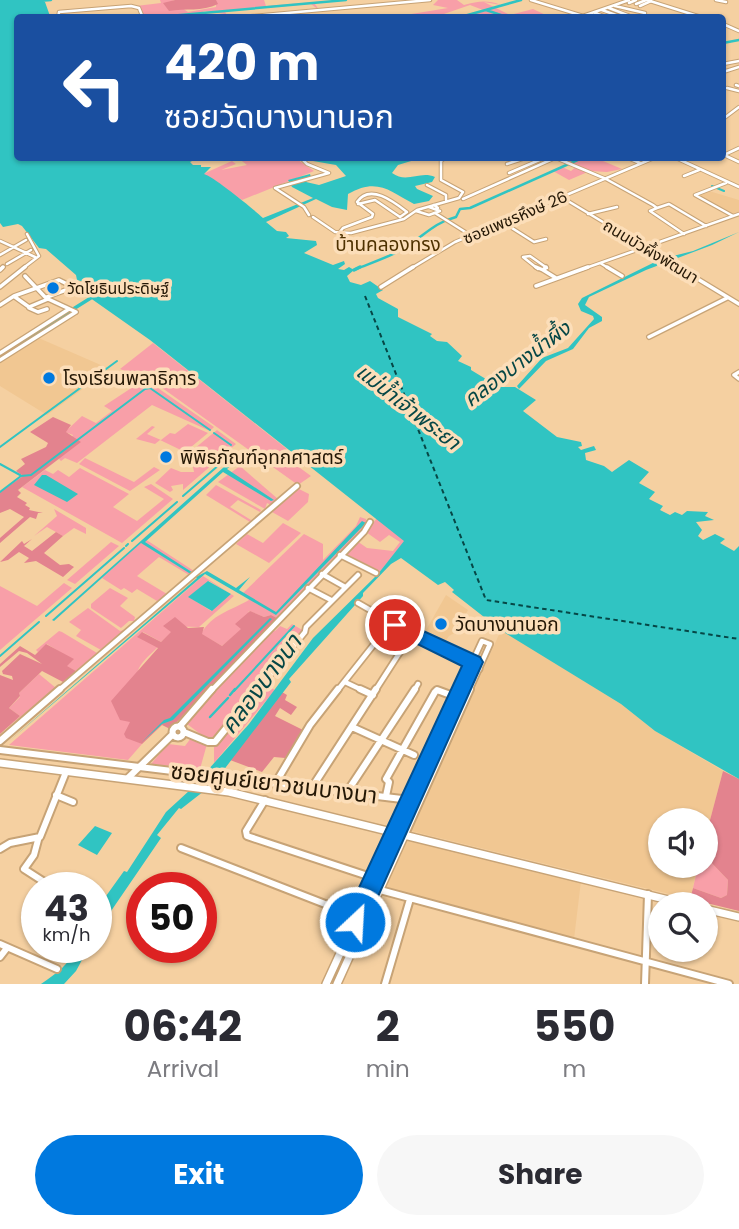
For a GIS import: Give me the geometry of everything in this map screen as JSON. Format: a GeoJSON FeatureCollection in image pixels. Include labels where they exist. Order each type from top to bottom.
{"type":"FeatureCollection","features":[{"type":"Feature","properties":{"kind":"main road"},"geometry":{"type":"LineString","coordinates":[[648,0],[692,14]]}},
{"type":"Feature","properties":{"kind":"main road"},"geometry":{"type":"LineString","coordinates":[[472,664],[480,669]]}},
{"type":"Feature","properties":{"kind":"main road"},"geometry":{"type":"LineString","coordinates":[[0,763],[229,792],[648,894]]}},
{"type":"Feature","properties":{"kind":"main road"},"geometry":{"type":"LineString","coordinates":[[326,984],[357,916],[375,891],[375,878],[400,833]]}},
{"type":"Feature","properties":{"kind":"main road"},"geometry":{"type":"LineString","coordinates":[[337,984],[400,833]]}},
{"type":"Feature","properties":{"kind":"main road"},"geometry":{"type":"LineString","coordinates":[[718,912],[739,917]]}},
{"type":"Feature","properties":{"kind":"street"},"geometry":{"type":"LineString","coordinates":[[271,14],[430,0]]}},
{"type":"Feature","properties":{"kind":"street"},"geometry":{"type":"LineString","coordinates":[[531,0],[583,14]]}},
{"type":"Feature","properties":{"kind":"street"},"geometry":{"type":"LineString","coordinates":[[589,14],[621,3],[648,0]]}},
{"type":"Feature","properties":{"kind":"street"},"geometry":{"type":"LineString","coordinates":[[640,6],[648,0]]}},
{"type":"Feature","properties":{"kind":"street"},"geometry":{"type":"LineString","coordinates":[[716,0],[726,2]]}},
{"type":"Feature","properties":{"kind":"street"},"geometry":{"type":"LineString","coordinates":[[422,1],[428,7]]}},
{"type":"Feature","properties":{"kind":"street"},"geometry":{"type":"LineString","coordinates":[[546,4],[554,1]]}},
{"type":"Feature","properties":{"kind":"street"},"geometry":{"type":"LineString","coordinates":[[57,14],[131,6],[139,8],[142,14]]}},
{"type":"Feature","properties":{"kind":"street"},"geometry":{"type":"LineString","coordinates":[[614,6],[645,13]]}},
{"type":"Feature","properties":{"kind":"street"},"geometry":{"type":"LineString","coordinates":[[362,7],[367,13]]}},
{"type":"Feature","properties":{"kind":"street"},"geometry":{"type":"LineString","coordinates":[[350,8],[355,13]]}},
{"type":"Feature","properties":{"kind":"street"},"geometry":{"type":"LineString","coordinates":[[608,8],[627,14]]}},
{"type":"Feature","properties":{"kind":"street"},"geometry":{"type":"LineString","coordinates":[[601,10],[612,14]]}},
{"type":"Feature","properties":{"kind":"street"},"geometry":{"type":"LineString","coordinates":[[594,12],[599,14]]}},
{"type":"Feature","properties":{"kind":"street"},"geometry":{"type":"LineString","coordinates":[[727,88],[738,87]]}},
{"type":"Feature","properties":{"kind":"street"},"geometry":{"type":"LineString","coordinates":[[728,153],[739,148]]}},
{"type":"Feature","properties":{"kind":"street"},"geometry":{"type":"LineString","coordinates":[[733,150],[739,153]]}},
{"type":"Feature","properties":{"kind":"street"},"geometry":{"type":"LineString","coordinates":[[304,161],[330,173],[275,188],[304,207],[305,212],[339,233],[364,232],[464,194],[441,180],[441,161]]}},
{"type":"Feature","properties":{"kind":"street"},"geometry":{"type":"LineString","coordinates":[[508,164],[516,161]]}},
{"type":"Feature","properties":{"kind":"street"},"geometry":{"type":"LineString","coordinates":[[509,173],[537,161]]}},
{"type":"Feature","properties":{"kind":"street"},"geometry":{"type":"LineString","coordinates":[[463,199],[548,161]]}},
{"type":"Feature","properties":{"kind":"street"},"geometry":{"type":"LineString","coordinates":[[566,161],[606,179],[657,208]]}},
{"type":"Feature","properties":{"kind":"street"},"geometry":{"type":"LineString","coordinates":[[636,161],[641,163]]}},
{"type":"Feature","properties":{"kind":"street","name":"ซอยเพชรหึงษ์ 26"},"geometry":{"type":"LineString","coordinates":[[381,287],[430,256],[471,236],[646,161]]}},
{"type":"Feature","properties":{"kind":"street"},"geometry":{"type":"LineString","coordinates":[[682,161],[739,187]]}},
{"type":"Feature","properties":{"kind":"street"},"geometry":{"type":"LineString","coordinates":[[684,176],[700,170]]}},
{"type":"Feature","properties":{"kind":"street"},"geometry":{"type":"LineString","coordinates":[[726,183],[695,195],[733,216]]}},
{"type":"Feature","properties":{"kind":"street"},"geometry":{"type":"LineString","coordinates":[[427,184],[446,195],[446,200]]}},
{"type":"Feature","properties":{"kind":"street"},"geometry":{"type":"LineString","coordinates":[[358,204],[359,198],[364,195],[382,195],[407,212],[400,218]]}},
{"type":"Feature","properties":{"kind":"street","name":"ถนนบัวผึ้งพัฒนา"},"geometry":{"type":"LineString","coordinates":[[562,198],[739,304]]}},
{"type":"Feature","properties":{"kind":"street"},"geometry":{"type":"LineString","coordinates":[[358,204],[375,200],[400,218]]}},
{"type":"Feature","properties":{"kind":"street"},"geometry":{"type":"LineString","coordinates":[[339,233],[343,228],[373,216],[358,204]]}},
{"type":"Feature","properties":{"kind":"street"},"geometry":{"type":"LineString","coordinates":[[684,234],[650,211],[669,204],[706,226]]}},
{"type":"Feature","properties":{"kind":"street"},"geometry":{"type":"LineString","coordinates":[[588,214],[617,207]]}},
{"type":"Feature","properties":{"kind":"street"},"geometry":{"type":"LineString","coordinates":[[416,211],[429,215],[435,211],[471,236]]}},
{"type":"Feature","properties":{"kind":"street"},"geometry":{"type":"LineString","coordinates":[[536,286],[739,214]]}},
{"type":"Feature","properties":{"kind":"street"},"geometry":{"type":"LineString","coordinates":[[503,222],[534,242],[546,239]]}},
{"type":"Feature","properties":{"kind":"street"},"geometry":{"type":"LineString","coordinates":[[0,287],[39,255],[27,234]]}},
{"type":"Feature","properties":{"kind":"street"},"geometry":{"type":"LineString","coordinates":[[1,243],[10,239]]}},
{"type":"Feature","properties":{"kind":"street"},"geometry":{"type":"LineString","coordinates":[[0,255],[26,240]]}},
{"type":"Feature","properties":{"kind":"street"},"geometry":{"type":"LineString","coordinates":[[1,243],[29,251],[35,257]]}},
{"type":"Feature","properties":{"kind":"street"},"geometry":{"type":"LineString","coordinates":[[3,267],[29,251]]}},
{"type":"Feature","properties":{"kind":"street"},"geometry":{"type":"LineString","coordinates":[[543,270],[547,268],[530,256],[524,256],[539,270],[557,279]]}},
{"type":"Feature","properties":{"kind":"street"},"geometry":{"type":"LineString","coordinates":[[600,264],[622,276]]}},
{"type":"Feature","properties":{"kind":"street"},"geometry":{"type":"LineString","coordinates":[[25,276],[47,298],[72,310]]}},
{"type":"Feature","properties":{"kind":"street"},"geometry":{"type":"LineString","coordinates":[[0,304],[14,296],[59,280],[73,287]]}},
{"type":"Feature","properties":{"kind":"street"},"geometry":{"type":"LineString","coordinates":[[29,307],[82,284]]}},
{"type":"Feature","properties":{"kind":"street"},"geometry":{"type":"LineString","coordinates":[[14,296],[38,312],[47,309]]}},
{"type":"Feature","properties":{"kind":"street"},"geometry":{"type":"LineString","coordinates":[[649,337],[728,298]]}},
{"type":"Feature","properties":{"kind":"street"},"geometry":{"type":"LineString","coordinates":[[0,353],[72,310]]}},
{"type":"Feature","properties":{"kind":"street"},"geometry":{"type":"LineString","coordinates":[[0,360],[72,310]]}},
{"type":"Feature","properties":{"kind":"street"},"geometry":{"type":"LineString","coordinates":[[739,372],[734,375],[739,379]]}},
{"type":"Feature","properties":{"kind":"street"},"geometry":{"type":"LineString","coordinates":[[0,741],[297,486]]}},
{"type":"Feature","properties":{"kind":"street"},"geometry":{"type":"LineString","coordinates":[[182,729],[192,711],[370,522]]}},
{"type":"Feature","properties":{"kind":"street"},"geometry":{"type":"LineString","coordinates":[[340,555],[376,573]]}},
{"type":"Feature","properties":{"kind":"street"},"geometry":{"type":"LineString","coordinates":[[322,574],[345,587]]}},
{"type":"Feature","properties":{"kind":"street"},"geometry":{"type":"LineString","coordinates":[[127,778],[172,735],[173,729],[182,729],[208,742],[215,741],[305,632],[306,627],[358,575]]}},
{"type":"Feature","properties":{"kind":"street"},"geometry":{"type":"LineString","coordinates":[[308,588],[331,600]]}},
{"type":"Feature","properties":{"kind":"street"},"geometry":{"type":"LineString","coordinates":[[358,603],[472,664]]}},
{"type":"Feature","properties":{"kind":"street"},"geometry":{"type":"LineString","coordinates":[[275,784],[310,725],[375,643],[387,645],[400,627]]}},
{"type":"Feature","properties":{"kind":"street"},"geometry":{"type":"LineString","coordinates":[[311,789],[401,649],[415,635]]}},
{"type":"Feature","properties":{"kind":"street"},"geometry":{"type":"LineString","coordinates":[[482,641],[489,642],[490,646],[480,669],[400,833],[410,800],[482,641]]}},
{"type":"Feature","properties":{"kind":"street"},"geometry":{"type":"LineString","coordinates":[[345,682],[373,695]]}},
{"type":"Feature","properties":{"kind":"street"},"geometry":{"type":"LineString","coordinates":[[347,793],[418,684]]}},
{"type":"Feature","properties":{"kind":"street"},"geometry":{"type":"LineString","coordinates":[[386,796],[389,782],[386,779],[436,691],[456,697]]}},
{"type":"Feature","properties":{"kind":"street"},"geometry":{"type":"LineString","coordinates":[[352,727],[414,755]]}},
{"type":"Feature","properties":{"kind":"street","name":"ซอยศูนย์เยาวชนบางนา"},"geometry":{"type":"LineString","coordinates":[[0,750],[410,800]]}},
{"type":"Feature","properties":{"kind":"street"},"geometry":{"type":"LineString","coordinates":[[29,872],[24,869],[34,855],[66,771]]}},
{"type":"Feature","properties":{"kind":"street"},"geometry":{"type":"LineString","coordinates":[[56,795],[73,802]]}},
{"type":"Feature","properties":{"kind":"street"},"geometry":{"type":"LineString","coordinates":[[265,800],[246,831],[247,836],[375,878]]}},
{"type":"Feature","properties":{"kind":"street"},"geometry":{"type":"LineString","coordinates":[[0,849],[10,842],[38,839]]}},
{"type":"Feature","properties":{"kind":"street"},"geometry":{"type":"LineString","coordinates":[[181,848],[357,916]]}},
{"type":"Feature","properties":{"kind":"street"},"geometry":{"type":"LineString","coordinates":[[375,891],[729,984]]}},
{"type":"Feature","properties":{"kind":"street"},"geometry":{"type":"LineString","coordinates":[[645,984],[648,894]]}},
{"type":"Feature","properties":{"kind":"street"},"geometry":{"type":"LineString","coordinates":[[385,984],[410,899]]}},
{"type":"Feature","properties":{"kind":"street"},"geometry":{"type":"LineString","coordinates":[[0,957],[3,946],[57,969]]}},
{"type":"Feature","properties":{"kind":"shaded area"},"geometry":{"type":"Polygon","coordinates":[[[160,0],[175,0],[172,1],[188,12],[216,7],[216,0],[264,0],[266,6],[327,1],[315,4],[319,10],[311,4],[225,11],[226,14],[205,11],[196,14],[142,14],[136,6],[161,3],[160,0]]]}},
{"type":"Feature","properties":{"kind":"shaded area"},"geometry":{"type":"Polygon","coordinates":[[[175,0],[216,0],[218,4],[200,9],[169,11],[163,3],[175,0]]]}},
{"type":"Feature","properties":{"kind":"shaded area"},"geometry":{"type":"Polygon","coordinates":[[[438,0],[457,0],[464,5],[484,2],[508,14],[473,14],[483,10],[470,5],[444,14],[411,14],[448,8],[433,5],[438,0]]]}},
{"type":"Feature","properties":{"kind":"shaded area"},"geometry":{"type":"Polygon","coordinates":[[[533,9],[544,14],[514,14],[533,9]]]}},
{"type":"Feature","properties":{"kind":"shaded area"},"geometry":{"type":"Polygon","coordinates":[[[232,161],[236,164],[221,170],[247,165],[242,161],[299,161],[314,171],[242,200],[203,174],[232,161]]]}},
{"type":"Feature","properties":{"kind":"shaded area"},"geometry":{"type":"Polygon","coordinates":[[[567,161],[603,161],[622,169],[590,171],[569,180],[553,171],[562,167],[571,171],[578,165],[567,161]]]}},
{"type":"Feature","properties":{"kind":"shaded area"},"geometry":{"type":"Polygon","coordinates":[[[709,191],[739,200],[739,213],[733,215],[697,195],[709,191]]]}},
{"type":"Feature","properties":{"kind":"shaded area","name":"โรงเรียนพลาธิการ"},"geometry":{"type":"Polygon","coordinates":[[[34,336],[110,369],[47,415],[0,386],[0,357],[34,336]]]}},
{"type":"Feature","properties":{"kind":"shaded area"},"geometry":{"type":"Polygon","coordinates":[[[153,343],[287,449],[281,454],[311,476],[298,485],[158,385],[120,369],[153,343]]]}},
{"type":"Feature","properties":{"kind":"shaded area"},"geometry":{"type":"Polygon","coordinates":[[[142,381],[155,386],[214,427],[210,431],[152,405],[77,463],[65,458],[61,461],[59,459],[73,435],[65,432],[82,416],[96,423],[112,411],[104,406],[142,381]]]}},
{"type":"Feature","properties":{"kind":"shaded area"},"geometry":{"type":"Polygon","coordinates":[[[53,417],[71,425],[66,432],[81,442],[18,490],[21,493],[17,497],[27,503],[25,505],[29,510],[43,513],[38,513],[36,519],[30,517],[0,543],[0,538],[24,517],[10,509],[0,513],[0,492],[23,476],[16,471],[25,464],[21,459],[46,447],[48,443],[30,432],[53,417]]]}},
{"type":"Feature","properties":{"kind":"shaded area"},"geometry":{"type":"Polygon","coordinates":[[[188,424],[208,433],[185,452],[160,440],[155,444],[136,439],[152,426],[155,427],[147,434],[161,440],[188,424]]]}},
{"type":"Feature","properties":{"kind":"shaded area"},"geometry":{"type":"Polygon","coordinates":[[[217,430],[236,444],[183,490],[183,484],[171,486],[173,490],[170,492],[155,483],[171,468],[181,472],[194,472],[192,462],[183,458],[217,430]]]}},
{"type":"Feature","properties":{"kind":"shaded area"},"geometry":{"type":"Polygon","coordinates":[[[85,458],[134,482],[154,467],[160,470],[130,491],[79,464],[85,458]]]}},
{"type":"Feature","properties":{"kind":"shaded area"},"geometry":{"type":"Polygon","coordinates":[[[240,466],[278,499],[271,505],[267,503],[265,509],[218,482],[240,466]]]}},
{"type":"Feature","properties":{"kind":"shaded area"},"geometry":{"type":"Polygon","coordinates":[[[80,468],[129,494],[113,507],[137,521],[164,499],[144,487],[151,484],[173,499],[122,543],[22,487],[45,470],[53,474],[58,470],[69,477],[80,468]]]}},
{"type":"Feature","properties":{"kind":"shaded area"},"geometry":{"type":"Polygon","coordinates":[[[216,485],[261,510],[260,512],[238,500],[230,507],[251,520],[250,522],[206,495],[216,485]]]}},
{"type":"Feature","properties":{"kind":"shaded area"},"geometry":{"type":"Polygon","coordinates":[[[299,489],[309,494],[308,502],[288,521],[272,512],[299,489]]]}},
{"type":"Feature","properties":{"kind":"shaded area"},"geometry":{"type":"Polygon","coordinates":[[[54,509],[86,528],[86,534],[74,528],[63,536],[47,527],[34,536],[57,516],[54,509]]]}},
{"type":"Feature","properties":{"kind":"shaded area"},"geometry":{"type":"Polygon","coordinates":[[[360,517],[366,519],[366,525],[277,618],[271,615],[264,617],[249,611],[242,629],[222,646],[201,634],[216,617],[249,600],[243,593],[304,534],[323,544],[323,560],[356,526],[360,517]]]}},
{"type":"Feature","properties":{"kind":"shaded area"},"geometry":{"type":"Polygon","coordinates":[[[377,518],[405,541],[379,573],[345,553],[357,541],[367,548],[393,551],[400,542],[389,535],[380,542],[366,532],[377,518]]]}},
{"type":"Feature","properties":{"kind":"shaded area"},"geometry":{"type":"Polygon","coordinates":[[[283,523],[301,533],[269,563],[236,544],[247,534],[263,543],[283,523]]]}},
{"type":"Feature","properties":{"kind":"shaded area"},"geometry":{"type":"Polygon","coordinates":[[[56,532],[63,536],[44,553],[60,565],[69,564],[74,567],[63,577],[36,561],[24,563],[29,558],[19,552],[0,562],[22,541],[24,544],[32,539],[24,546],[32,551],[56,532]]]}},
{"type":"Feature","properties":{"kind":"shaded area"},"geometry":{"type":"Polygon","coordinates":[[[145,539],[194,571],[189,575],[159,557],[137,576],[167,594],[157,601],[137,589],[132,593],[124,588],[121,590],[102,578],[145,539]]]}},
{"type":"Feature","properties":{"kind":"shaded area"},"geometry":{"type":"Polygon","coordinates":[[[111,542],[119,546],[75,584],[67,580],[111,542]]]}},
{"type":"Feature","properties":{"kind":"shaded area"},"geometry":{"type":"Polygon","coordinates":[[[203,576],[230,593],[209,581],[189,597],[211,611],[231,594],[234,596],[199,627],[164,626],[172,632],[161,642],[143,632],[138,636],[158,647],[139,668],[134,683],[131,732],[132,739],[142,744],[128,760],[9,745],[203,576]]]}},
{"type":"Feature","properties":{"kind":"shaded area"},"geometry":{"type":"Polygon","coordinates":[[[64,583],[72,588],[0,650],[0,586],[37,606],[64,583]]]}},
{"type":"Feature","properties":{"kind":"shaded area"},"geometry":{"type":"Polygon","coordinates":[[[110,588],[128,598],[120,606],[135,617],[134,621],[129,621],[121,628],[91,608],[91,604],[110,588]]]}},
{"type":"Feature","properties":{"kind":"shaded area"},"geometry":{"type":"Polygon","coordinates":[[[446,595],[468,610],[456,632],[449,636],[442,646],[422,637],[446,595]]]}},
{"type":"Feature","properties":{"kind":"shaded area"},"geometry":{"type":"Polygon","coordinates":[[[88,608],[120,631],[124,630],[101,650],[76,636],[81,630],[69,622],[88,608]]]}},
{"type":"Feature","properties":{"kind":"shaded area"},"geometry":{"type":"Polygon","coordinates":[[[250,611],[264,617],[271,615],[277,618],[170,729],[162,725],[142,744],[126,738],[124,734],[130,722],[120,720],[111,701],[158,648],[137,637],[142,632],[161,642],[171,632],[163,626],[175,617],[188,628],[204,627],[202,634],[222,646],[241,629],[235,624],[250,611]]]}},
{"type":"Feature","properties":{"kind":"shaded area"},"geometry":{"type":"Polygon","coordinates":[[[292,624],[304,631],[215,740],[207,739],[187,724],[201,703],[271,630],[275,631],[280,626],[287,629],[292,624]]]}},
{"type":"Feature","properties":{"kind":"shaded area"},"geometry":{"type":"Polygon","coordinates":[[[501,630],[621,704],[655,731],[723,771],[713,808],[648,808],[648,878],[695,878],[692,892],[661,892],[411,831],[501,630]]]}},
{"type":"Feature","properties":{"kind":"shaded area"},"geometry":{"type":"Polygon","coordinates":[[[59,631],[97,653],[76,671],[66,666],[73,660],[47,644],[38,652],[36,650],[59,631]]]}},
{"type":"Feature","properties":{"kind":"shaded area"},"geometry":{"type":"Polygon","coordinates":[[[46,644],[74,659],[67,666],[76,671],[63,682],[42,671],[19,693],[20,696],[9,708],[20,716],[0,734],[0,675],[13,680],[12,676],[3,674],[2,671],[20,654],[42,664],[27,653],[19,651],[0,667],[0,664],[20,646],[35,655],[46,644]]]}},
{"type":"Feature","properties":{"kind":"shaded area"},"geometry":{"type":"Polygon","coordinates":[[[39,674],[56,688],[3,731],[20,716],[9,708],[20,697],[19,693],[39,674]]]}},
{"type":"Feature","properties":{"kind":"shaded area"},"geometry":{"type":"Polygon","coordinates":[[[264,684],[275,690],[214,763],[214,747],[264,684]]]}},
{"type":"Feature","properties":{"kind":"shaded area"},"geometry":{"type":"Polygon","coordinates":[[[282,692],[287,695],[285,700],[297,707],[291,715],[280,708],[275,716],[305,731],[285,758],[274,757],[262,772],[230,760],[282,692]]]}},
{"type":"Feature","properties":{"kind":"shaded area"},"geometry":{"type":"Polygon","coordinates":[[[191,738],[207,744],[200,769],[151,764],[168,744],[185,746],[191,738]]]}},
{"type":"Feature","properties":{"kind":"shaded area"},"geometry":{"type":"Polygon","coordinates":[[[723,771],[739,779],[739,911],[718,906],[718,897],[727,895],[728,880],[718,870],[718,808],[713,808],[723,771]]]}},
{"type":"Feature","properties":{"kind":"shaded area"},"geometry":{"type":"Polygon","coordinates":[[[408,839],[581,881],[574,939],[385,888],[408,839]]]}},
{"type":"Feature","properties":{"kind":"shaded area"},"geometry":{"type":"Polygon","coordinates":[[[718,870],[728,880],[727,895],[721,898],[718,897],[718,892],[704,892],[693,888],[695,878],[718,878],[718,870]]]}},
{"type":"Feature","properties":{"kind":"water","name":"แม่น้ำเจ้าพระยา"},"geometry":{"type":"Polygon","coordinates":[[[0,0],[41,0],[45,2],[49,14],[14,14],[14,161],[192,161],[190,162],[193,165],[211,167],[204,174],[224,186],[263,218],[313,198],[292,187],[288,180],[310,174],[311,177],[306,182],[319,185],[346,176],[336,165],[313,161],[411,161],[398,165],[392,173],[403,177],[435,177],[432,182],[415,186],[433,196],[429,201],[414,204],[383,188],[367,187],[348,194],[347,210],[332,207],[316,199],[266,222],[277,231],[286,232],[289,236],[286,238],[316,241],[317,245],[304,253],[333,265],[344,261],[345,264],[338,269],[349,267],[354,270],[347,276],[350,282],[361,285],[370,281],[383,290],[376,294],[378,298],[398,309],[398,317],[432,334],[430,336],[437,341],[447,342],[462,356],[458,361],[499,387],[515,387],[536,400],[523,411],[557,437],[581,442],[582,446],[578,447],[581,450],[594,446],[596,450],[585,453],[586,460],[612,472],[629,460],[649,472],[639,483],[655,492],[649,499],[663,506],[660,510],[670,515],[675,512],[682,515],[687,511],[708,512],[705,516],[714,520],[696,522],[702,530],[698,536],[703,540],[715,534],[725,539],[720,543],[734,551],[739,546],[739,779],[655,731],[621,704],[502,631],[452,592],[454,590],[445,582],[438,585],[401,558],[391,564],[363,593],[289,679],[291,682],[213,784],[179,808],[157,835],[161,838],[138,872],[127,872],[166,812],[190,790],[249,724],[313,638],[378,574],[404,541],[150,340],[86,295],[92,291],[88,283],[77,280],[76,275],[46,249],[39,248],[22,226],[18,224],[3,227],[0,223],[0,0]]]}},
{"type":"Feature","properties":{"kind":"water"},"geometry":{"type":"Polygon","coordinates":[[[739,232],[712,245],[646,270],[589,297],[585,305],[602,317],[602,321],[589,328],[573,349],[546,361],[519,389],[517,386],[542,358],[568,348],[594,319],[581,311],[578,304],[582,298],[661,259],[693,251],[739,232]]]}},
{"type":"Feature","properties":{"kind":"water"},"geometry":{"type":"Polygon","coordinates":[[[242,451],[243,454],[227,469],[274,500],[271,501],[223,472],[145,542],[198,576],[207,571],[236,588],[250,577],[239,590],[276,612],[362,521],[366,523],[276,615],[205,574],[8,742],[197,578],[141,543],[52,620],[242,451]]]}},
{"type":"Feature","properties":{"kind":"water"},"geometry":{"type":"Polygon","coordinates":[[[42,475],[78,494],[67,502],[34,485],[42,475]]]}},
{"type":"Feature","properties":{"kind":"water"},"geometry":{"type":"Polygon","coordinates":[[[208,581],[231,594],[212,611],[188,597],[208,581]]]}},
{"type":"Feature","properties":{"kind":"water"},"geometry":{"type":"Polygon","coordinates":[[[270,618],[272,619],[173,720],[162,724],[142,742],[164,720],[170,718],[270,618]]]}},
{"type":"Feature","properties":{"kind":"water"},"geometry":{"type":"Polygon","coordinates":[[[95,826],[112,833],[97,855],[78,845],[95,826]]]}},
{"type":"Feature","properties":{"kind":"water"},"geometry":{"type":"Polygon","coordinates":[[[124,871],[127,872],[126,889],[112,910],[112,888],[124,871]]]}},
{"type":"Feature","properties":{"kind":"water"},"geometry":{"type":"Polygon","coordinates":[[[80,963],[64,984],[41,984],[57,972],[66,964],[80,963]]]}},
{"type":"Feature","properties":{"kind":"waterway"},"geometry":{"type":"LineString","coordinates":[[38,1],[51,0]]}},
{"type":"Feature","properties":{"kind":"waterway"},"geometry":{"type":"LineString","coordinates":[[191,14],[346,0]]}},
{"type":"Feature","properties":{"kind":"waterway"},"geometry":{"type":"LineString","coordinates":[[471,14],[521,0]]}},
{"type":"Feature","properties":{"kind":"waterway"},"geometry":{"type":"LineString","coordinates":[[486,10],[498,14]]}},
{"type":"Feature","properties":{"kind":"waterway"},"geometry":{"type":"LineString","coordinates":[[726,42],[739,40]]}},
{"type":"Feature","properties":{"kind":"waterway"},"geometry":{"type":"LineString","coordinates":[[356,269],[403,249],[434,227],[456,217],[460,209],[470,208],[575,161]]}},
{"type":"Feature","properties":{"kind":"waterway"},"geometry":{"type":"LineString","coordinates":[[712,186],[724,191]]}},
{"type":"Feature","properties":{"kind":"waterway"},"geometry":{"type":"LineString","coordinates":[[356,269],[360,267]]}},
{"type":"Feature","properties":{"kind":"waterway"},"geometry":{"type":"LineString","coordinates":[[19,343],[94,296]]}},
{"type":"Feature","properties":{"kind":"waterway"},"geometry":{"type":"LineString","coordinates":[[0,447],[117,361]]}},
{"type":"Feature","properties":{"kind":"waterway"},"geometry":{"type":"LineString","coordinates":[[0,492],[21,476],[31,475],[145,389],[150,388],[210,430]]}},
{"type":"Feature","properties":{"kind":"waterway"},"geometry":{"type":"LineString","coordinates":[[214,433],[231,445]]}},
{"type":"Feature","properties":{"kind":"waterway"},"geometry":{"type":"LineString","coordinates":[[183,496],[234,452]]}},
{"type":"Feature","properties":{"kind":"waterway"},"geometry":{"type":"LineString","coordinates":[[0,464],[20,475]]}},
{"type":"Feature","properties":{"kind":"waterway"},"geometry":{"type":"LineString","coordinates":[[132,541],[177,502]]}},
{"type":"Feature","properties":{"kind":"waterway"},"geometry":{"type":"LineString","coordinates":[[46,616],[124,548]]}},
{"type":"Feature","properties":{"kind":"waterway"},"geometry":{"type":"LineString","coordinates":[[0,656],[39,622]]}},
{"type":"Feature","properties":{"kind":"waterway","name":"คลองบางนา"},"geometry":{"type":"LineString","coordinates":[[234,691],[294,626]]}},
{"type":"Feature","properties":{"kind":"waterway","name":"คลองบางนา"},"geometry":{"type":"LineString","coordinates":[[230,695],[235,689]]}},
{"type":"Feature","properties":{"kind":"waterway","name":"คลองบางนา"},"geometry":{"type":"LineString","coordinates":[[210,717],[228,698]]}},
{"type":"Feature","properties":{"kind":"ferry route"},"geometry":{"type":"LineString","coordinates":[[365,296],[486,600],[739,639]]}},
{"type":"Feature","properties":{"kind":"place","name":"วัดโยธินประดิษฐ์"},"geometry":{"type":"Point","coordinates":[53,288]}},
{"type":"Feature","properties":{"kind":"place","name":"โรงเรียนพลาธิการ"},"geometry":{"type":"Point","coordinates":[49,378]}},
{"type":"Feature","properties":{"kind":"place","name":"พิพิธภัณฑ์อุทกศาสตร์"},"geometry":{"type":"Point","coordinates":[166,457]}},
{"type":"Feature","properties":{"kind":"place","name":"วัดบางนานอก"},"geometry":{"type":"Point","coordinates":[441,624]}},
{"type":"Feature","properties":{"kind":"district","name":"บ้านคลองทรง"},"geometry":{"type":"Point","coordinates":[388,244]}},
{"type":"Feature","properties":{"kind":"route"},"geometry":{"type":"LineString","coordinates":[[355,922],[473,662],[395,625]]}},
{"type":"Feature","properties":{"kind":"water label","name":"คลองบางน้ำผึ้ง"},"geometry":{"type":"Point","coordinates":[517,364]}}]}
